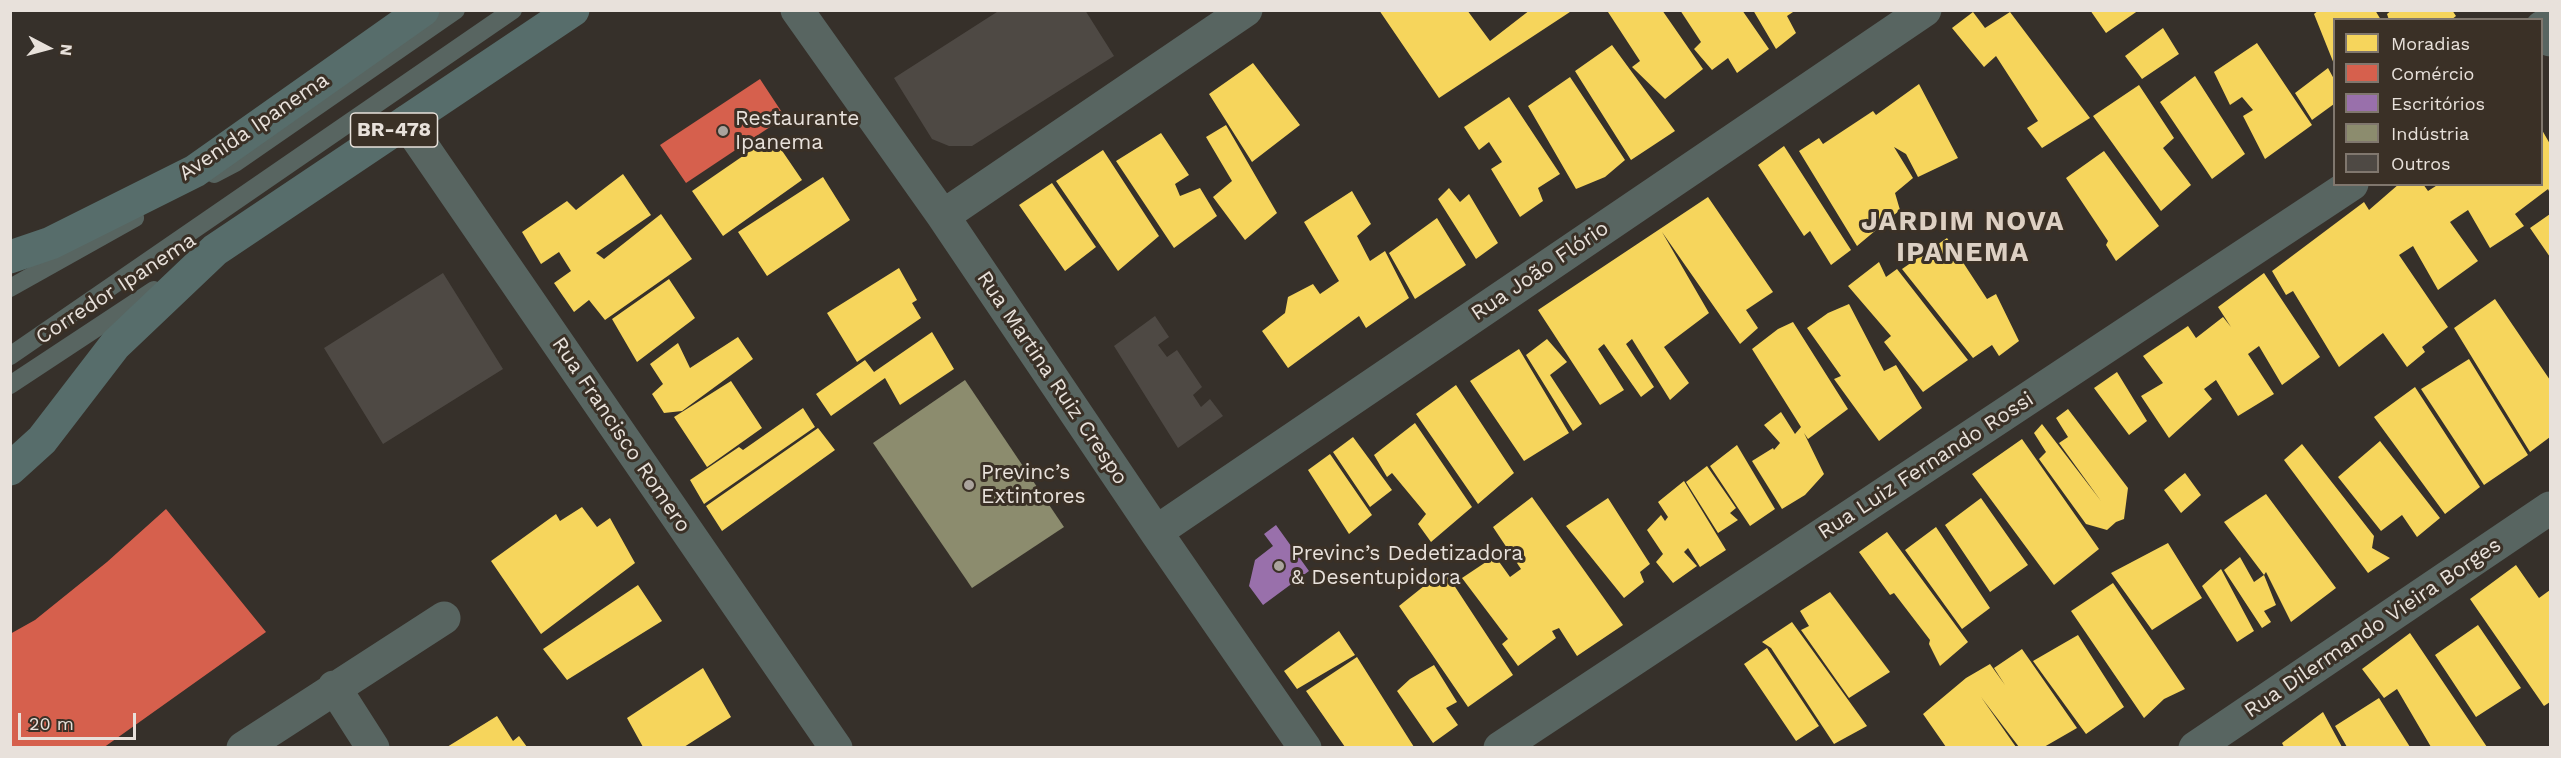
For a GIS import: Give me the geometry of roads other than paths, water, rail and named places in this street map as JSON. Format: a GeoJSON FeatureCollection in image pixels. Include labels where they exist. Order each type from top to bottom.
{"type":"FeatureCollection","features":[{"type":"Feature","properties":{"kind":"main road","name":"Avenida Ipanema"},"geometry":{"type":"LineString","coordinates":[[14,278],[51,243],[195,171],[423,10]]}},
{"type":"Feature","properties":{"kind":"main road","name":"BR-478"},"geometry":{"type":"LineString","coordinates":[[10,469],[26,443],[115,345],[215,250],[573,10]]}},
{"type":"Feature","properties":{"kind":"street","name":"Rua Martina Ruiz Crespo"},"geometry":{"type":"LineString","coordinates":[[797,10],[943,216],[1156,532],[1305,747]]}},
{"type":"Feature","properties":{"kind":"street"},"geometry":{"type":"LineString","coordinates":[[943,216],[1246,10]]}},
{"type":"Feature","properties":{"kind":"street","name":"Rua João Flório"},"geometry":{"type":"LineString","coordinates":[[1156,532],[1924,10]]}},
{"type":"Feature","properties":{"kind":"street","name":"Rua Francisco Romero"},"geometry":{"type":"LineString","coordinates":[[406,122],[836,747]]}},
{"type":"Feature","properties":{"kind":"street","name":"Rua Luiz Fernando Rossi"},"geometry":{"type":"LineString","coordinates":[[1500,747],[2349,186]]}},
{"type":"Feature","properties":{"kind":"street","name":"Rua Dilermando Vieira Borges"},"geometry":{"type":"LineString","coordinates":[[2196,747],[2550,508]]}},
{"type":"Feature","properties":{"kind":"street"},"geometry":{"type":"LineString","coordinates":[[243,747],[444,618]]}},
{"type":"Feature","properties":{"kind":"street"},"geometry":{"type":"LineString","coordinates":[[334,687],[373,747]]}},
{"type":"Feature","properties":{"kind":"lane"},"geometry":{"type":"LineString","coordinates":[[14,278],[235,163],[456,10]]}},
{"type":"Feature","properties":{"kind":"lane"},"geometry":{"type":"LineString","coordinates":[[10,356],[513,10]]}},
{"type":"Feature","properties":{"kind":"lane","name":"Corredor Ipanema"},"geometry":{"type":"LineString","coordinates":[[10,385],[215,250]]}},
{"type":"Feature","properties":{"kind":"place","name":"Restaurante Ipanema"},"geometry":{"type":"Point","coordinates":[723,131]}},
{"type":"Feature","properties":{"kind":"place","name":"Previnc’s Extintores"},"geometry":{"type":"Point","coordinates":[969,485]}},
{"type":"Feature","properties":{"kind":"place","name":"Previnc’s Dedetizadora & Desentupidora"},"geometry":{"type":"Point","coordinates":[1279,566]}},
{"type":"Feature","properties":{"kind":"district","name":"JARDIM NOVA IPANEMA"},"geometry":{"type":"Point","coordinates":[1963,238]}}]}
